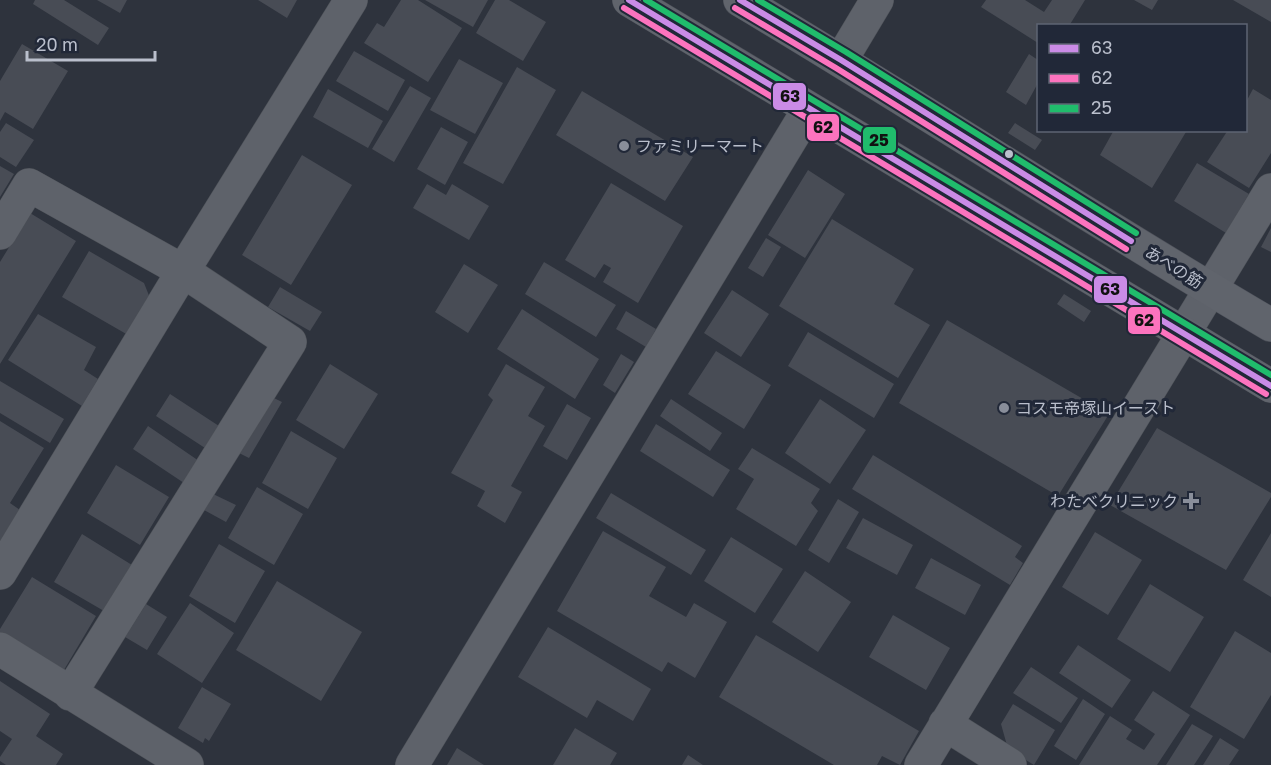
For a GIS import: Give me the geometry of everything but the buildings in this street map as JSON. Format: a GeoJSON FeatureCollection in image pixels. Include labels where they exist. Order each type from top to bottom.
{"type":"FeatureCollection","features":[{"type":"Feature","properties":{"kind":"main road"},"geometry":{"type":"LineString","coordinates":[[629,0],[1271,386]]}},
{"type":"Feature","properties":{"kind":"main road","name":"あべの筋"},"geometry":{"type":"LineString","coordinates":[[740,0],[1271,325]]}},
{"type":"Feature","properties":{"kind":"street"},"geometry":{"type":"LineString","coordinates":[[0,573],[351,0]]}},
{"type":"Feature","properties":{"kind":"street"},"geometry":{"type":"LineString","coordinates":[[841,60],[877,0]]}},
{"type":"Feature","properties":{"kind":"street"},"geometry":{"type":"LineString","coordinates":[[412,765],[809,109]]}},
{"type":"Feature","properties":{"kind":"street"},"geometry":{"type":"LineString","coordinates":[[0,233],[29,185],[183,271],[290,342],[70,694]]}},
{"type":"Feature","properties":{"kind":"street"},"geometry":{"type":"LineString","coordinates":[[921,765],[1271,190]]}},
{"type":"Feature","properties":{"kind":"street"},"geometry":{"type":"LineString","coordinates":[[0,649],[187,765]]}},
{"type":"Feature","properties":{"kind":"street"},"geometry":{"type":"LineString","coordinates":[[945,724],[1010,765]]}},
{"type":"Feature","properties":{"kind":"transit line","name":"63"},"geometry":{"type":"LineString","coordinates":[[629,0],[1271,386]]}},
{"type":"Feature","properties":{"kind":"transit line","name":"25"},"geometry":{"type":"LineString","coordinates":[[646,0],[1271,375]]}},
{"type":"Feature","properties":{"kind":"transit line","name":"63"},"geometry":{"type":"LineString","coordinates":[[740,0],[841,60],[1131,241]]}},
{"type":"Feature","properties":{"kind":"transit line","name":"25"},"geometry":{"type":"LineString","coordinates":[[758,0],[846,52],[1136,233]]}},
{"type":"Feature","properties":{"kind":"transit line","name":"62"},"geometry":{"type":"LineString","coordinates":[[624,8],[1266,394]]}},
{"type":"Feature","properties":{"kind":"transit line","name":"62"},"geometry":{"type":"LineString","coordinates":[[735,8],[836,68],[1126,249]]}},
{"type":"Feature","properties":{"kind":"place","name":"ファミリーマート"},"geometry":{"type":"Point","coordinates":[624,146]}},
{"type":"Feature","properties":{"kind":"place","name":"コスモ帝塚山イースト"},"geometry":{"type":"Point","coordinates":[1004,408]}},
{"type":"Feature","properties":{"kind":"place","name":"わたべクリニック"},"geometry":{"type":"Point","coordinates":[1191,501]}}]}
